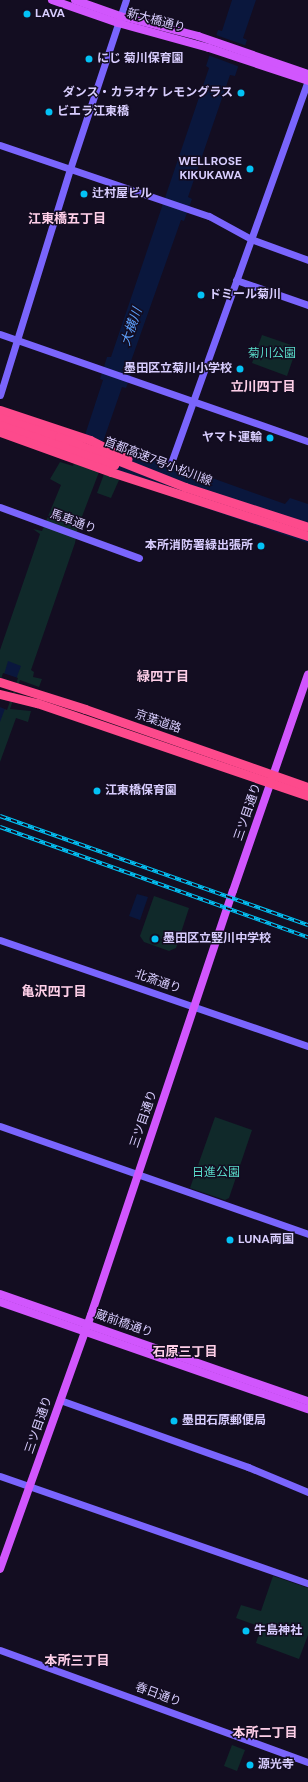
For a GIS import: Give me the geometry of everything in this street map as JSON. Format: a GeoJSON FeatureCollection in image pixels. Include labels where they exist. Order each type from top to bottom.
{"type":"FeatureCollection","features":[{"type":"Feature","properties":{"kind":"highway"},"geometry":{"type":"LineString","coordinates":[[0,410],[90,440],[185,487]]}},
{"type":"Feature","properties":{"kind":"highway","name":"首都高速7号小松川線"},"geometry":{"type":"LineString","coordinates":[[0,418],[58,437],[185,487],[308,527]]}},
{"type":"Feature","properties":{"kind":"highway"},"geometry":{"type":"LineString","coordinates":[[0,425],[185,487]]}},
{"type":"Feature","properties":{"kind":"highway","name":"首都高速7号小松川線"},"geometry":{"type":"LineString","coordinates":[[0,432],[111,472],[308,536]]}},
{"type":"Feature","properties":{"kind":"highway","name":"京葉道路"},"geometry":{"type":"LineString","coordinates":[[0,682],[272,779],[308,796]]}},
{"type":"Feature","properties":{"kind":"highway","name":"京葉道路"},"geometry":{"type":"LineString","coordinates":[[0,694],[17,698],[272,779],[308,787]]}},
{"type":"Feature","properties":{"kind":"main road","name":"新大橋通り"},"geometry":{"type":"LineString","coordinates":[[52,0],[119,20],[210,44],[244,56]]}},
{"type":"Feature","properties":{"kind":"main road","name":"新大橋通り"},"geometry":{"type":"LineString","coordinates":[[75,0],[119,20]]}},
{"type":"Feature","properties":{"kind":"main road"},"geometry":{"type":"LineString","coordinates":[[244,56],[308,74]]}},
{"type":"Feature","properties":{"kind":"main road"},"geometry":{"type":"LineString","coordinates":[[244,56],[308,81]]}},
{"type":"Feature","properties":{"kind":"main road","name":"三ツ目通り"},"geometry":{"type":"LineString","coordinates":[[0,1569],[86,1328],[194,1006],[308,675]]}},
{"type":"Feature","properties":{"kind":"main road","name":"蔵前橋通り"},"geometry":{"type":"LineString","coordinates":[[0,1294],[86,1328],[308,1410]]}},
{"type":"Feature","properties":{"kind":"main road","name":"蔵前橋通り"},"geometry":{"type":"LineString","coordinates":[[0,1302],[86,1328],[308,1401]]}},
{"type":"Feature","properties":{"kind":"street"},"geometry":{"type":"LineString","coordinates":[[0,395],[70,169],[126,0]]}},
{"type":"Feature","properties":{"kind":"street"},"geometry":{"type":"LineString","coordinates":[[172,463],[192,400],[308,81]]}},
{"type":"Feature","properties":{"kind":"street"},"geometry":{"type":"LineString","coordinates":[[0,145],[191,210],[251,239],[308,260]]}},
{"type":"Feature","properties":{"kind":"street"},"geometry":{"type":"LineString","coordinates":[[236,280],[308,305]]}},
{"type":"Feature","properties":{"kind":"street"},"geometry":{"type":"LineString","coordinates":[[0,334],[308,441]]}},
{"type":"Feature","properties":{"kind":"street","name":"馬車通り"},"geometry":{"type":"LineString","coordinates":[[0,508],[138,558]]}},
{"type":"Feature","properties":{"kind":"street","name":"北斎通り"},"geometry":{"type":"LineString","coordinates":[[0,940],[308,1046]]}},
{"type":"Feature","properties":{"kind":"street"},"geometry":{"type":"LineString","coordinates":[[0,1126],[308,1234]]}},
{"type":"Feature","properties":{"kind":"street"},"geometry":{"type":"LineString","coordinates":[[60,1400],[248,1467],[308,1492]]}},
{"type":"Feature","properties":{"kind":"street"},"geometry":{"type":"LineString","coordinates":[[0,1476],[308,1583]]}},
{"type":"Feature","properties":{"kind":"street","name":"春日通り"},"geometry":{"type":"LineString","coordinates":[[0,1650],[308,1762]]}},
{"type":"Feature","properties":{"kind":"green space","name":"菊川公園"},"geometry":{"type":"Polygon","coordinates":[[[262,335],[297,347],[287,376],[252,363],[262,335]]]}},
{"type":"Feature","properties":{"kind":"green space"},"geometry":{"type":"Polygon","coordinates":[[[60,462],[73,466],[74,463],[99,472],[78,527],[75,543],[31,670],[34,672],[33,677],[42,679],[39,687],[20,680],[10,709],[31,711],[28,722],[16,718],[0,762],[0,650],[40,534],[33,529],[42,531],[61,485],[50,479],[60,462]]]}},
{"type":"Feature","properties":{"kind":"green space"},"geometry":{"type":"Polygon","coordinates":[[[104,474],[119,480],[111,498],[97,493],[104,474]]]}},
{"type":"Feature","properties":{"kind":"green space"},"geometry":{"type":"Polygon","coordinates":[[[154,896],[189,908],[176,948],[169,951],[144,942],[140,936],[154,896]]]}},
{"type":"Feature","properties":{"kind":"green space","name":"日進公園"},"geometry":{"type":"Polygon","coordinates":[[[215,1117],[252,1130],[229,1198],[225,1200],[190,1188],[215,1117]]]}},
{"type":"Feature","properties":{"kind":"green space"},"geometry":{"type":"Polygon","coordinates":[[[273,1576],[308,1588],[308,1635],[299,1659],[256,1643],[261,1627],[236,1618],[241,1605],[261,1611],[273,1576]]]}},
{"type":"Feature","properties":{"kind":"green space"},"geometry":{"type":"Polygon","coordinates":[[[232,1745],[245,1750],[237,1771],[224,1766],[232,1745]]]}},
{"type":"Feature","properties":{"kind":"water","name":"大横川"},"geometry":{"type":"Polygon","coordinates":[[[232,0],[256,0],[243,38],[247,40],[235,76],[230,75],[188,197],[192,199],[184,221],[181,220],[130,364],[134,366],[126,388],[122,387],[103,442],[85,435],[103,380],[100,379],[107,357],[111,357],[209,68],[206,66],[218,30],[222,31],[232,0]]]}},
{"type":"Feature","properties":{"kind":"water"},"geometry":{"type":"Polygon","coordinates":[[[109,444],[160,463],[162,460],[285,504],[290,498],[308,504],[308,543],[99,472],[109,444]]]}},
{"type":"Feature","properties":{"kind":"water"},"geometry":{"type":"Polygon","coordinates":[[[8,661],[21,666],[0,722],[0,688],[8,661]]]}},
{"type":"Feature","properties":{"kind":"water"},"geometry":{"type":"Polygon","coordinates":[[[137,894],[148,897],[140,920],[129,916],[137,894]]]}},
{"type":"Feature","properties":{"kind":"pier"},"geometry":{"type":"Polygon","coordinates":[[[216,35],[247,46],[240,67],[208,55],[216,35]]]}},
{"type":"Feature","properties":{"kind":"pier"},"geometry":{"type":"Polygon","coordinates":[[[3,673],[18,678],[7,710],[0,707],[0,682],[3,673]]]}},
{"type":"Feature","properties":{"kind":"railway"},"geometry":{"type":"LineString","coordinates":[[0,816],[308,925]]}},
{"type":"Feature","properties":{"kind":"railway"},"geometry":{"type":"LineString","coordinates":[[0,827],[308,937]]}},
{"type":"Feature","properties":{"kind":"place","name":"LAVA"},"geometry":{"type":"Point","coordinates":[27,14]}},
{"type":"Feature","properties":{"kind":"place","name":"にじ 菊川保育園"},"geometry":{"type":"Point","coordinates":[89,59]}},
{"type":"Feature","properties":{"kind":"place","name":"ダンス・カラオケ レモングラス"},"geometry":{"type":"Point","coordinates":[241,93]}},
{"type":"Feature","properties":{"kind":"place","name":"ビエラ江東橋"},"geometry":{"type":"Point","coordinates":[49,112]}},
{"type":"Feature","properties":{"kind":"place","name":"WELLROSE KIKUKAWA"},"geometry":{"type":"Point","coordinates":[250,169]}},
{"type":"Feature","properties":{"kind":"place","name":"辻村屋ビル"},"geometry":{"type":"Point","coordinates":[84,194]}},
{"type":"Feature","properties":{"kind":"place","name":"ドミール菊川"},"geometry":{"type":"Point","coordinates":[201,295]}},
{"type":"Feature","properties":{"kind":"place","name":"墨田区立菊川小学校"},"geometry":{"type":"Point","coordinates":[240,369]}},
{"type":"Feature","properties":{"kind":"place","name":"ヤマト運輸"},"geometry":{"type":"Point","coordinates":[270,438]}},
{"type":"Feature","properties":{"kind":"place","name":"本所消防署緑出張所"},"geometry":{"type":"Point","coordinates":[261,546]}},
{"type":"Feature","properties":{"kind":"place","name":"江東橋保育園"},"geometry":{"type":"Point","coordinates":[97,791]}},
{"type":"Feature","properties":{"kind":"place","name":"墨田区立竪川中学校"},"geometry":{"type":"Point","coordinates":[155,939]}},
{"type":"Feature","properties":{"kind":"place","name":"LUNA両国"},"geometry":{"type":"Point","coordinates":[230,1240]}},
{"type":"Feature","properties":{"kind":"place","name":"墨田石原郵便局"},"geometry":{"type":"Point","coordinates":[174,1421]}},
{"type":"Feature","properties":{"kind":"place","name":"牛島神社"},"geometry":{"type":"Point","coordinates":[246,1631]}},
{"type":"Feature","properties":{"kind":"place","name":"源光寺"},"geometry":{"type":"Point","coordinates":[250,1765]}},
{"type":"Feature","properties":{"kind":"district","name":"江東橋五丁目"},"geometry":{"type":"Point","coordinates":[67,219]}},
{"type":"Feature","properties":{"kind":"district","name":"立川四丁目"},"geometry":{"type":"Point","coordinates":[263,387]}},
{"type":"Feature","properties":{"kind":"district","name":"緑四丁目"},"geometry":{"type":"Point","coordinates":[163,677]}},
{"type":"Feature","properties":{"kind":"district","name":"亀沢四丁目"},"geometry":{"type":"Point","coordinates":[54,992]}},
{"type":"Feature","properties":{"kind":"district","name":"石原三丁目"},"geometry":{"type":"Point","coordinates":[185,1352]}},
{"type":"Feature","properties":{"kind":"district","name":"本所三丁目"},"geometry":{"type":"Point","coordinates":[77,1661]}},
{"type":"Feature","properties":{"kind":"district","name":"本所二丁目"},"geometry":{"type":"Point","coordinates":[265,1733]}}]}
